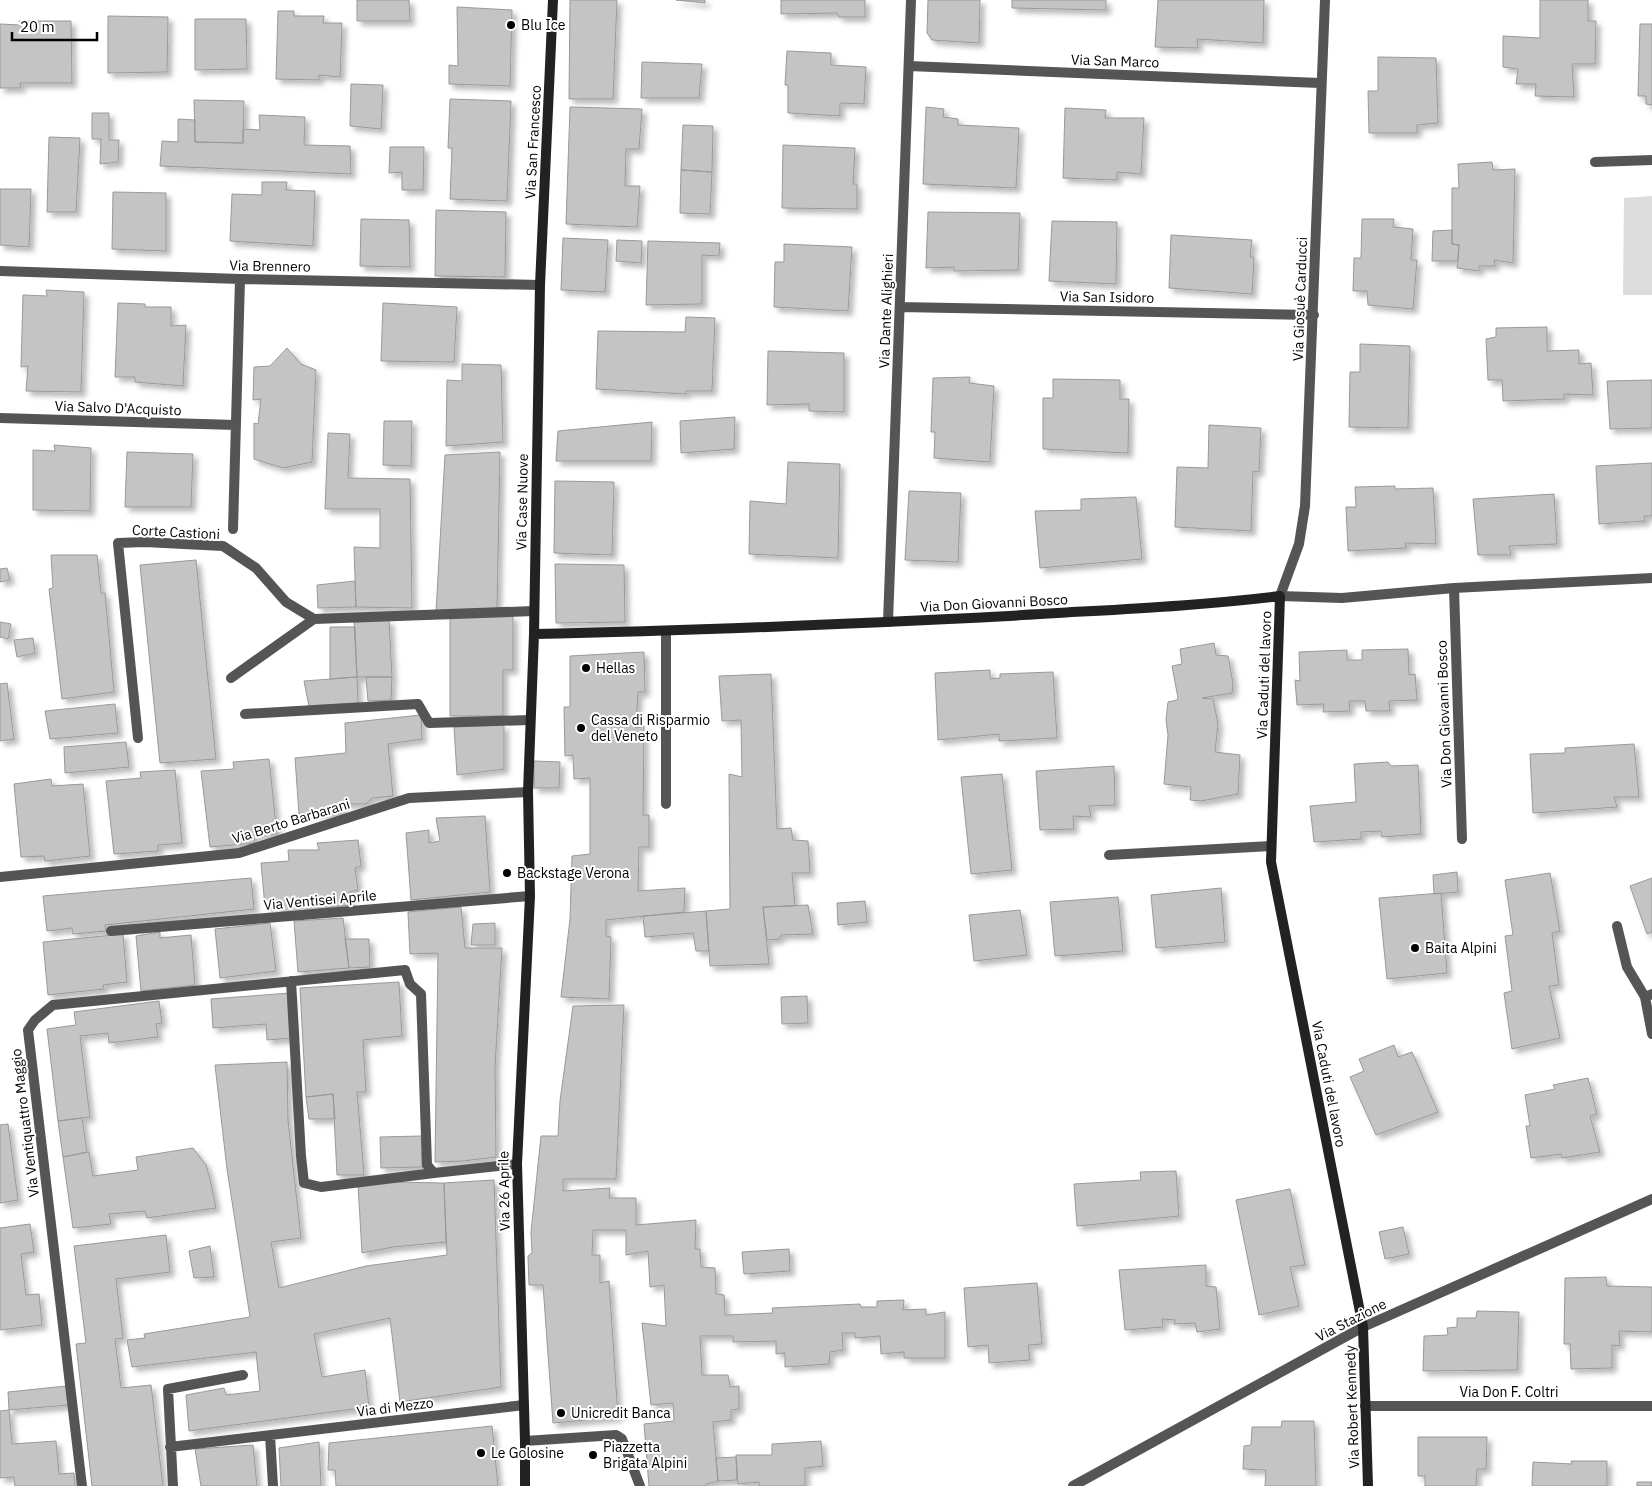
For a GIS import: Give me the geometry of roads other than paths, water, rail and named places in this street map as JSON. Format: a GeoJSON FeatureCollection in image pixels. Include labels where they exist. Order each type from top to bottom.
{"type":"FeatureCollection","features":[{"type":"Feature","properties":{"kind":"main road","name":"Via San Francesco"},"geometry":{"type":"LineString","coordinates":[[540,285],[553,0]]}},
{"type":"Feature","properties":{"kind":"main road","name":"Via Case Nuove"},"geometry":{"type":"LineString","coordinates":[[530,896],[528,792],[534,634],[540,285]]}},
{"type":"Feature","properties":{"kind":"main road","name":"Via Don Giovanni Bosco"},"geometry":{"type":"LineString","coordinates":[[534,634],[666,632],[888,622],[1212,604],[1280,596]]}},
{"type":"Feature","properties":{"kind":"main road","name":"Via Caduti del lavoro"},"geometry":{"type":"LineString","coordinates":[[1280,596],[1270,862],[1363,1327]]}},
{"type":"Feature","properties":{"kind":"main road","name":"Via 26 Aprile"},"geometry":{"type":"LineString","coordinates":[[525,1486],[517,1164],[530,896]]}},
{"type":"Feature","properties":{"kind":"main road","name":"Via Robert Kennedy"},"geometry":{"type":"LineString","coordinates":[[1363,1327],[1368,1486]]}},
{"type":"Feature","properties":{"kind":"street","name":"Via Dante Alighieri"},"geometry":{"type":"LineString","coordinates":[[888,622],[911,0]]}},
{"type":"Feature","properties":{"kind":"street","name":"Via Giosuè Carducci"},"geometry":{"type":"LineString","coordinates":[[1280,596],[1299,544],[1306,506],[1314,315],[1320,83],[1325,0]]}},
{"type":"Feature","properties":{"kind":"street","name":"Via San Marco"},"geometry":{"type":"LineString","coordinates":[[909,66],[1320,83]]}},
{"type":"Feature","properties":{"kind":"street"},"geometry":{"type":"LineString","coordinates":[[1595,162],[1652,160]]}},
{"type":"Feature","properties":{"kind":"street","name":"Via Brennero"},"geometry":{"type":"LineString","coordinates":[[0,271],[240,279],[540,285]]}},
{"type":"Feature","properties":{"kind":"street"},"geometry":{"type":"LineString","coordinates":[[233,529],[240,279]]}},
{"type":"Feature","properties":{"kind":"street","name":"Via San Isidoro"},"geometry":{"type":"LineString","coordinates":[[900,307],[1314,315]]}},
{"type":"Feature","properties":{"kind":"street","name":"Via Salvo D'Acquisto"},"geometry":{"type":"LineString","coordinates":[[0,418],[236,425]]}},
{"type":"Feature","properties":{"kind":"street","name":"Corte Castioni"},"geometry":{"type":"LineString","coordinates":[[138,738],[118,543],[145,542],[223,546],[256,568],[286,602],[314,618]]}},
{"type":"Feature","properties":{"kind":"street","name":"Via Don Giovanni Bosco"},"geometry":{"type":"LineString","coordinates":[[1280,596],[1342,598],[1454,588],[1652,578]]}},
{"type":"Feature","properties":{"kind":"street","name":"Via Don Giovanni Bosco"},"geometry":{"type":"LineString","coordinates":[[1454,588],[1462,839]]}},
{"type":"Feature","properties":{"kind":"street"},"geometry":{"type":"LineString","coordinates":[[231,678],[314,618],[534,611]]}},
{"type":"Feature","properties":{"kind":"street"},"geometry":{"type":"LineString","coordinates":[[666,632],[666,804]]}},
{"type":"Feature","properties":{"kind":"street"},"geometry":{"type":"LineString","coordinates":[[245,714],[418,704],[429,723],[530,720]]}},
{"type":"Feature","properties":{"kind":"street","name":"Via Berto Barbarani"},"geometry":{"type":"LineString","coordinates":[[0,877],[239,853],[409,798],[528,792]]}},
{"type":"Feature","properties":{"kind":"street"},"geometry":{"type":"LineString","coordinates":[[1109,855],[1271,846]]}},
{"type":"Feature","properties":{"kind":"street","name":"Via Ventisei Aprile"},"geometry":{"type":"LineString","coordinates":[[111,931],[530,896]]}},
{"type":"Feature","properties":{"kind":"street"},"geometry":{"type":"LineString","coordinates":[[1617,926],[1627,967],[1648,995],[1652,1034]]}},
{"type":"Feature","properties":{"kind":"street","name":"Via Ventiquattro Maggio"},"geometry":{"type":"LineString","coordinates":[[82,1486],[28,1030],[35,1020],[53,1004],[405,970],[410,984],[421,994],[427,1165],[434,1173]]}},
{"type":"Feature","properties":{"kind":"street"},"geometry":{"type":"LineString","coordinates":[[291,981],[304,1183],[320,1187],[517,1164]]}},
{"type":"Feature","properties":{"kind":"street","name":"Via Stazione"},"geometry":{"type":"LineString","coordinates":[[1073,1486],[1363,1327],[1652,1199]]}},
{"type":"Feature","properties":{"kind":"street"},"geometry":{"type":"LineString","coordinates":[[173,1486],[168,1389],[243,1376]]}},
{"type":"Feature","properties":{"kind":"street","name":"Via di Mezzo"},"geometry":{"type":"LineString","coordinates":[[170,1447],[524,1405]]}},
{"type":"Feature","properties":{"kind":"street","name":"Via Don F. Coltri"},"geometry":{"type":"LineString","coordinates":[[1366,1406],[1652,1406]]}},
{"type":"Feature","properties":{"kind":"street"},"geometry":{"type":"LineString","coordinates":[[270,1435],[273,1486]]}},
{"type":"Feature","properties":{"kind":"street"},"geometry":{"type":"LineString","coordinates":[[525,1441],[616,1435],[622,1440],[640,1486]]}},
{"type":"Feature","properties":{"kind":"place","name":"Blu Ice"},"geometry":{"type":"Point","coordinates":[511,25]}},
{"type":"Feature","properties":{"kind":"place","name":"Hellas"},"geometry":{"type":"Point","coordinates":[586,668]}},
{"type":"Feature","properties":{"kind":"place","name":"Cassa di Risparmio del Veneto"},"geometry":{"type":"Point","coordinates":[581,728]}},
{"type":"Feature","properties":{"kind":"place","name":"Backstage Verona"},"geometry":{"type":"Point","coordinates":[507,873]}},
{"type":"Feature","properties":{"kind":"place","name":"Baita Alpini"},"geometry":{"type":"Point","coordinates":[1415,948]}},
{"type":"Feature","properties":{"kind":"place","name":"Unicredit Banca"},"geometry":{"type":"Point","coordinates":[561,1413]}},
{"type":"Feature","properties":{"kind":"place","name":"Le Golosine"},"geometry":{"type":"Point","coordinates":[481,1453]}},
{"type":"Feature","properties":{"kind":"place","name":"Piazzetta Brigata Alpini"},"geometry":{"type":"Point","coordinates":[593,1455]}}]}
